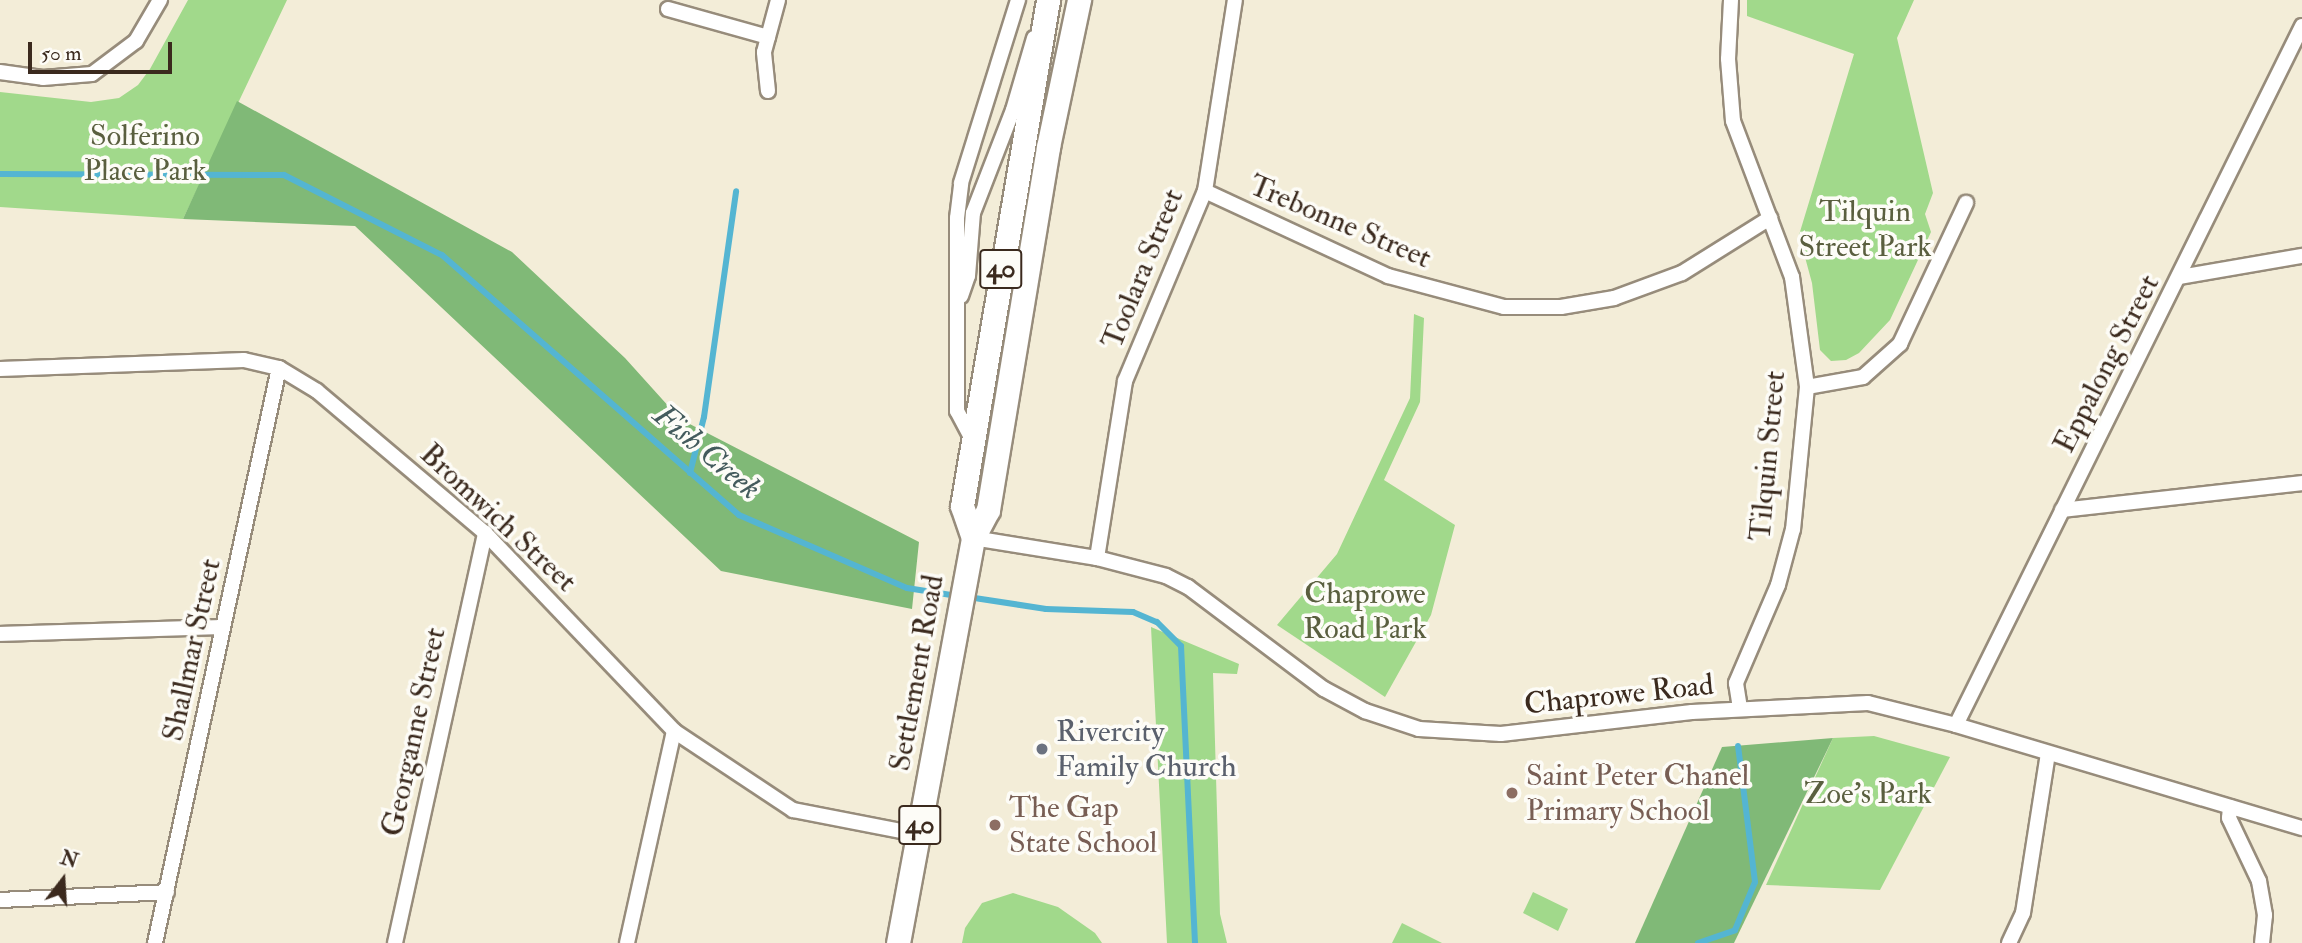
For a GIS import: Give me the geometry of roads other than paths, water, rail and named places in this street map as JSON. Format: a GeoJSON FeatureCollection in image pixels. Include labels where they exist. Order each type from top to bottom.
{"type":"FeatureCollection","features":[{"type":"Feature","properties":{"kind":"main road","name":"Settlement Road"},"geometry":{"type":"LineString","coordinates":[[898,943],[973,538],[988,510],[1028,267],[1079,0]]}},
{"type":"Feature","properties":{"kind":"main road","name":"Settlement Road"},"geometry":{"type":"LineString","coordinates":[[973,538],[962,506],[1047,3]]}},
{"type":"Feature","properties":{"kind":"main road"},"geometry":{"type":"LineString","coordinates":[[973,441],[989,423],[1006,323],[1028,267]]}},
{"type":"Feature","properties":{"kind":"street"},"geometry":{"type":"LineString","coordinates":[[0,72],[43,78],[92,74],[136,41],[160,0]]}},
{"type":"Feature","properties":{"kind":"street"},"geometry":{"type":"LineString","coordinates":[[768,91],[763,71],[768,37],[778,0]]}},
{"type":"Feature","properties":{"kind":"street"},"geometry":{"type":"LineString","coordinates":[[973,441],[957,411],[961,183],[1018,0]]}},
{"type":"Feature","properties":{"kind":"street","name":"Toolara Street"},"geometry":{"type":"LineString","coordinates":[[1097,558],[1125,381],[1205,191],[1234,0]]}},
{"type":"Feature","properties":{"kind":"street","name":"Tilquin Street"},"geometry":{"type":"LineString","coordinates":[[1731,0],[1728,59],[1733,121],[1792,277],[1807,387],[1793,529],[1778,585],[1736,683],[1740,709]]}},
{"type":"Feature","properties":{"kind":"street"},"geometry":{"type":"LineString","coordinates":[[958,307],[968,276],[973,213],[1047,3]]}},
{"type":"Feature","properties":{"kind":"street"},"geometry":{"type":"LineString","coordinates":[[668,9],[768,37]]}},
{"type":"Feature","properties":{"kind":"street","name":"Eppalong Street"},"geometry":{"type":"LineString","coordinates":[[1956,725],[2302,26]]}},
{"type":"Feature","properties":{"kind":"street","name":"Trebonne Street"},"geometry":{"type":"LineString","coordinates":[[1205,191],[1388,276],[1504,306],[1561,307],[1614,298],[1682,273],[1770,218]]}},
{"type":"Feature","properties":{"kind":"street"},"geometry":{"type":"LineString","coordinates":[[1807,387],[1863,377],[1900,344],[1966,203]]}},
{"type":"Feature","properties":{"kind":"street"},"geometry":{"type":"LineString","coordinates":[[2180,277],[2302,256]]}},
{"type":"Feature","properties":{"kind":"street","name":"Bromwich Street"},"geometry":{"type":"LineString","coordinates":[[0,369],[244,360],[279,368],[317,391],[485,533],[674,731],[793,810],[917,834]]}},
{"type":"Feature","properties":{"kind":"street","name":"Shallmar Street"},"geometry":{"type":"LineString","coordinates":[[155,943],[279,368]]}},
{"type":"Feature","properties":{"kind":"street"},"geometry":{"type":"LineString","coordinates":[[2062,510],[2302,484]]}},
{"type":"Feature","properties":{"kind":"street","name":"Georganne Street"},"geometry":{"type":"LineString","coordinates":[[395,943],[485,533]]}},
{"type":"Feature","properties":{"kind":"street","name":"Chaprowe Road"},"geometry":{"type":"LineString","coordinates":[[973,538],[1144,568],[1188,586],[1324,689],[1365,711],[1419,729],[1501,734],[1740,709],[1868,703],[1956,725],[2302,828]]}},
{"type":"Feature","properties":{"kind":"street"},"geometry":{"type":"LineString","coordinates":[[0,634],[223,628]]}},
{"type":"Feature","properties":{"kind":"street"},"geometry":{"type":"LineString","coordinates":[[627,943],[674,731]]}},
{"type":"Feature","properties":{"kind":"street"},"geometry":{"type":"LineString","coordinates":[[2009,943],[2024,913],[2048,754]]}},
{"type":"Feature","properties":{"kind":"street"},"geometry":{"type":"LineString","coordinates":[[2230,807],[2229,818],[2259,881],[2265,915],[2262,943]]}},
{"type":"Feature","properties":{"kind":"street"},"geometry":{"type":"LineString","coordinates":[[0,900],[167,892]]}},
{"type":"Feature","properties":{"kind":"waterway","name":"Fish Creek"},"geometry":{"type":"LineString","coordinates":[[0,174],[284,175],[442,255],[739,515],[907,588],[957,596]]}},
{"type":"Feature","properties":{"kind":"waterway"},"geometry":{"type":"LineString","coordinates":[[690,473],[704,417],[736,191]]}},
{"type":"Feature","properties":{"kind":"waterway","name":"Fish Creek"},"geometry":{"type":"LineString","coordinates":[[968,597],[1046,609],[1133,612],[1157,622],[1181,646],[1195,943]]}},
{"type":"Feature","properties":{"kind":"waterway"},"geometry":{"type":"LineString","coordinates":[[1698,943],[1735,930],[1755,882],[1738,746]]}},
{"type":"Feature","properties":{"kind":"place","name":"Rivercity Family Church"},"geometry":{"type":"Point","coordinates":[1042,749]}},
{"type":"Feature","properties":{"kind":"place","name":"Saint Peter Chanel Primary School"},"geometry":{"type":"Point","coordinates":[1512,793]}},
{"type":"Feature","properties":{"kind":"place","name":"The Gap State School"},"geometry":{"type":"Point","coordinates":[995,825]}},
{"type":"Feature","properties":{"kind":"park label","name":"Solferino Place Park"},"geometry":{"type":"Point","coordinates":[145,153]}},
{"type":"Feature","properties":{"kind":"park label","name":"Tilquin Street Park"},"geometry":{"type":"Point","coordinates":[1865,229]}},
{"type":"Feature","properties":{"kind":"park label","name":"Chaprowe Road Park"},"geometry":{"type":"Point","coordinates":[1365,611]}},
{"type":"Feature","properties":{"kind":"park label","name":"Zoe's Park"},"geometry":{"type":"Point","coordinates":[1868,794]}}]}
